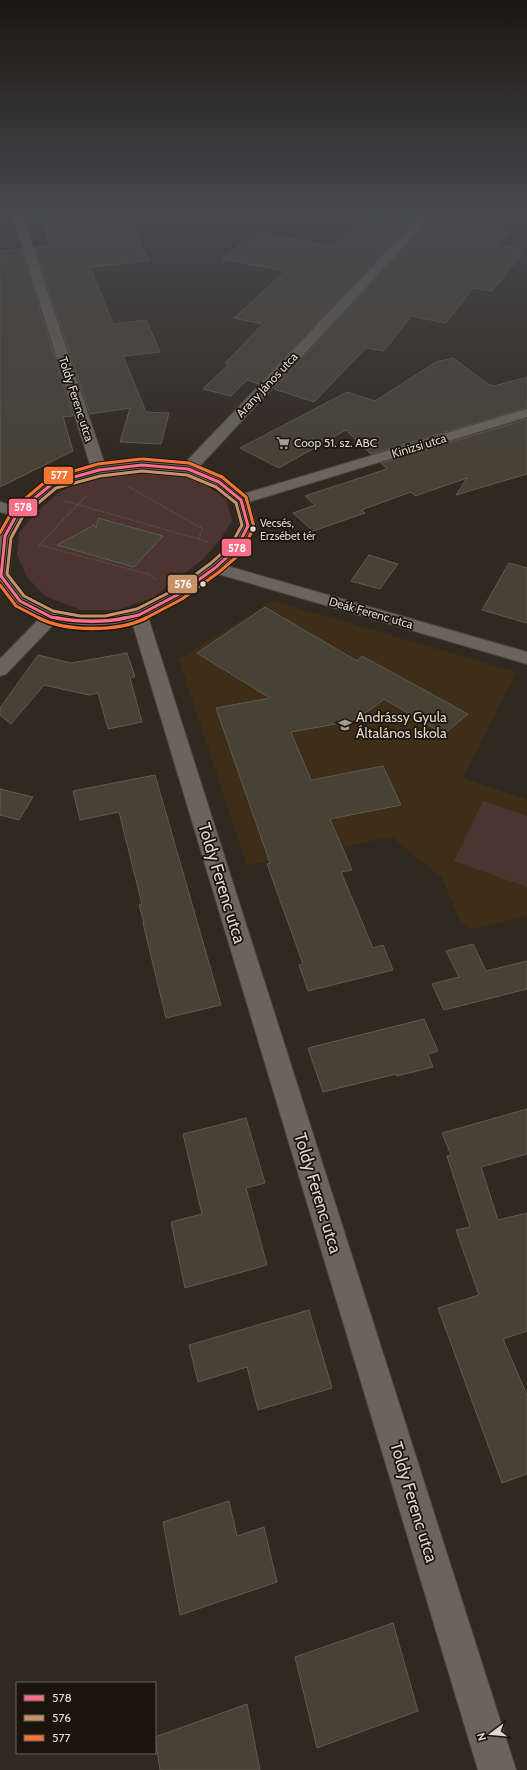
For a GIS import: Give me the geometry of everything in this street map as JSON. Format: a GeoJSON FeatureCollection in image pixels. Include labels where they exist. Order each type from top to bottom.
{"type":"FeatureCollection","features":[{"type":"Feature","properties":{"kind":"street","name":"Toldy Ferenc utca"},"geometry":{"type":"LineString","coordinates":[[44,297],[102,472]]}},
{"type":"Feature","properties":{"kind":"street","name":"Arany János utca"},"geometry":{"type":"LineString","coordinates":[[188,469],[351,297]]}},
{"type":"Feature","properties":{"kind":"street","name":"Kinizsi utca"},"geometry":{"type":"LineString","coordinates":[[241,500],[527,413]]}},
{"type":"Feature","properties":{"kind":"street"},"geometry":{"type":"LineString","coordinates":[[142,465],[188,469],[219,482],[241,500],[248,526],[236,549],[214,568],[179,594],[139,615],[106,622],[79,622],[50,617],[20,601],[0,576],[5,536],[18,512],[53,483],[142,465]]}},
{"type":"Feature","properties":{"kind":"street"},"geometry":{"type":"LineString","coordinates":[[0,507],[18,512]]}},
{"type":"Feature","properties":{"kind":"street","name":"Deák Ferenc utca"},"geometry":{"type":"LineString","coordinates":[[214,568],[527,658]]}},
{"type":"Feature","properties":{"kind":"street","name":"Toldy Ferenc utca"},"geometry":{"type":"LineString","coordinates":[[139,615],[497,1770]]}},
{"type":"Feature","properties":{"kind":"street"},"geometry":{"type":"LineString","coordinates":[[0,670],[50,617]]}},
{"type":"Feature","properties":{"kind":"path"},"geometry":{"type":"LineString","coordinates":[[179,594],[148,574],[39,545],[78,505],[102,472],[203,529],[198,539]]}},
{"type":"Feature","properties":{"kind":"path"},"geometry":{"type":"LineString","coordinates":[[38,494],[236,549]]}},
{"type":"Feature","properties":{"kind":"shaded area"},"geometry":{"type":"Polygon","coordinates":[[[110,472],[172,472],[203,483],[226,499],[232,521],[220,540],[201,561],[152,598],[118,610],[81,610],[45,596],[27,577],[17,555],[19,533],[35,514],[58,493],[81,481],[110,472]]]}},
{"type":"Feature","properties":{"kind":"shaded area","name":"Andrássy Gyula Általános Iskola"},"geometry":{"type":"Polygon","coordinates":[[[273,601],[517,672],[463,778],[527,800],[527,916],[473,929],[460,921],[442,878],[392,837],[247,865],[179,659],[273,601]]]}},
{"type":"Feature","properties":{"kind":"shaded area"},"geometry":{"type":"Polygon","coordinates":[[[483,801],[527,816],[527,887],[454,861],[483,801]]]}},
{"type":"Feature","properties":{"kind":"building"},"geometry":{"type":"Polygon","coordinates":[[[0,297],[36,297],[73,416],[63,417],[73,451],[0,487],[0,297]]]}},
{"type":"Feature","properties":{"kind":"building"},"geometry":{"type":"Polygon","coordinates":[[[51,297],[102,297],[113,324],[146,320],[160,352],[123,356],[146,412],[169,413],[161,444],[120,442],[130,408],[90,414],[51,297]]]}},
{"type":"Feature","properties":{"kind":"building"},"geometry":{"type":"Polygon","coordinates":[[[258,297],[342,297],[259,384],[247,380],[231,396],[203,389],[229,364],[225,363],[263,324],[234,318],[258,297]]]}},
{"type":"Feature","properties":{"kind":"building"},"geometry":{"type":"Polygon","coordinates":[[[359,297],[466,297],[446,323],[411,316],[384,351],[366,348],[314,402],[274,389],[359,297]]]}},
{"type":"Feature","properties":{"kind":"building"},"geometry":{"type":"Polygon","coordinates":[[[453,358],[488,384],[494,386],[527,377],[527,408],[371,454],[346,430],[279,468],[240,448],[347,392],[375,401],[436,362],[453,358]]]}},
{"type":"Feature","properties":{"kind":"building"},"geometry":{"type":"Polygon","coordinates":[[[527,419],[527,474],[456,495],[467,478],[415,496],[411,492],[361,510],[365,513],[313,531],[293,513],[315,505],[305,496],[387,469],[381,463],[527,419]]]}},
{"type":"Feature","properties":{"kind":"building"},"geometry":{"type":"Polygon","coordinates":[[[98,518],[163,536],[134,567],[57,545],[94,525],[96,528],[98,518]]]}},
{"type":"Feature","properties":{"kind":"building"},"geometry":{"type":"Polygon","coordinates":[[[369,555],[398,564],[380,589],[351,581],[369,555]]]}},
{"type":"Feature","properties":{"kind":"building"},"geometry":{"type":"Polygon","coordinates":[[[509,563],[527,568],[527,623],[482,610],[509,563]]]}},
{"type":"Feature","properties":{"kind":"building"},"geometry":{"type":"Polygon","coordinates":[[[265,607],[357,661],[362,656],[468,714],[444,734],[384,699],[352,721],[291,732],[311,780],[383,766],[401,805],[330,819],[352,870],[341,872],[373,948],[383,945],[393,970],[308,991],[299,965],[303,964],[267,864],[270,863],[216,708],[270,698],[197,653],[265,607]]]}},
{"type":"Feature","properties":{"kind":"building"},"geometry":{"type":"Polygon","coordinates":[[[127,653],[135,677],[130,678],[142,722],[108,729],[98,693],[89,695],[44,685],[11,724],[0,715],[0,708],[38,655],[71,663],[127,653]]]}},
{"type":"Feature","properties":{"kind":"building"},"geometry":{"type":"Polygon","coordinates":[[[155,775],[221,1005],[166,1018],[139,905],[142,904],[119,812],[80,820],[73,791],[155,775]]]}},
{"type":"Feature","properties":{"kind":"building"},"geometry":{"type":"Polygon","coordinates":[[[0,789],[33,797],[19,820],[0,815],[0,789]]]}},
{"type":"Feature","properties":{"kind":"building"},"geometry":{"type":"Polygon","coordinates":[[[473,944],[486,971],[527,961],[527,989],[444,1010],[432,984],[459,977],[446,951],[473,944]]]}},
{"type":"Feature","properties":{"kind":"building"},"geometry":{"type":"Polygon","coordinates":[[[424,1019],[438,1051],[428,1054],[433,1067],[397,1076],[396,1074],[323,1092],[308,1048],[424,1019]]]}},
{"type":"Feature","properties":{"kind":"building"},"geometry":{"type":"Polygon","coordinates":[[[527,1109],[527,1154],[481,1167],[498,1220],[527,1213],[527,1331],[503,1339],[527,1395],[527,1474],[502,1483],[438,1308],[479,1295],[456,1230],[470,1227],[447,1156],[451,1155],[442,1133],[527,1109]]]}},
{"type":"Feature","properties":{"kind":"building"},"geometry":{"type":"Polygon","coordinates":[[[246,1118],[265,1183],[246,1188],[267,1265],[185,1288],[171,1222],[202,1214],[183,1134],[246,1118]]]}},
{"type":"Feature","properties":{"kind":"building"},"geometry":{"type":"Polygon","coordinates":[[[309,1310],[332,1388],[258,1410],[247,1367],[198,1382],[189,1345],[309,1310]]]}},
{"type":"Feature","properties":{"kind":"building"},"geometry":{"type":"Polygon","coordinates":[[[229,1501],[237,1536],[264,1527],[277,1582],[180,1615],[163,1522],[229,1501]]]}},
{"type":"Feature","properties":{"kind":"building"},"geometry":{"type":"Polygon","coordinates":[[[393,1623],[418,1711],[317,1748],[295,1657],[393,1623]]]}},
{"type":"Feature","properties":{"kind":"building"},"geometry":{"type":"Polygon","coordinates":[[[247,1704],[260,1770],[160,1770],[156,1737],[247,1704]]]}},
{"type":"Feature","properties":{"kind":"transit line","name":"577"},"geometry":{"type":"LineString","coordinates":[[0,533],[14,508],[50,478],[98,464],[141,459]]}},
{"type":"Feature","properties":{"kind":"transit line","name":"577"},"geometry":{"type":"LineString","coordinates":[[0,585],[16,606],[49,623],[78,628],[106,628],[140,621],[182,599],[219,572],[241,553],[254,527],[246,497],[222,477],[189,463],[143,459]]}},
{"type":"Feature","properties":{"kind":"transit line","name":"578"},"geometry":{"type":"LineString","coordinates":[[142,465],[188,469],[219,482],[241,500],[248,526],[236,549],[215,568],[179,594],[139,615],[106,622],[79,622],[51,617],[20,601],[1,576],[5,536],[18,512],[53,483],[99,470],[142,465]]}},
{"type":"Feature","properties":{"kind":"transit line","name":"576"},"geometry":{"type":"LineString","coordinates":[[142,471],[187,475],[216,487],[236,503],[242,525],[231,545],[211,563],[176,589],[137,609],[105,616],[80,616],[53,611],[24,596],[7,574],[11,538],[23,516],[56,488],[100,476],[142,471]]}},
{"type":"Feature","properties":{"kind":"place","name":"Coop 51. sz. ABC"},"geometry":{"type":"Point","coordinates":[283,443]}},
{"type":"Feature","properties":{"kind":"place","name":"Vecsés, Erzsébet tér"},"geometry":{"type":"Point","coordinates":[253,529]}},
{"type":"Feature","properties":{"kind":"place","name":"Andrássy Gyula Általános Iskola"},"geometry":{"type":"Point","coordinates":[345,725]}}]}
